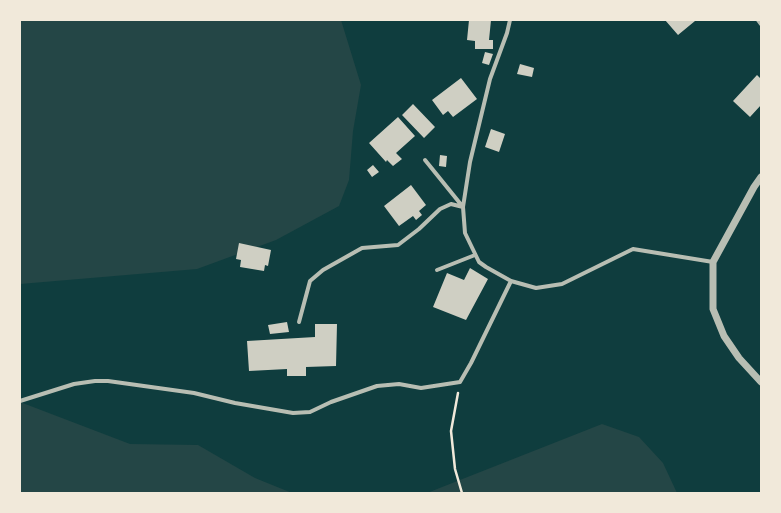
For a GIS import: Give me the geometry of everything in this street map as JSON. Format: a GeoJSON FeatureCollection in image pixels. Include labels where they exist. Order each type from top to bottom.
{"type":"FeatureCollection","features":[{"type":"Feature","properties":{"kind":"street"},"geometry":{"type":"LineString","coordinates":[[510,20],[507,33],[490,79],[470,162],[463,207],[465,233],[479,262],[511,281],[536,288],[562,284],[633,249],[713,262]]}},
{"type":"Feature","properties":{"kind":"street"},"geometry":{"type":"LineString","coordinates":[[758,20],[761,24]]}},
{"type":"Feature","properties":{"kind":"street"},"geometry":{"type":"LineString","coordinates":[[425,160],[463,207]]}},
{"type":"Feature","properties":{"kind":"street"},"geometry":{"type":"LineString","coordinates":[[761,178],[754,187],[713,262],[713,309],[724,336],[739,358],[761,382]]}},
{"type":"Feature","properties":{"kind":"street"},"geometry":{"type":"LineString","coordinates":[[299,322],[310,281],[323,270],[362,248],[398,245],[419,229],[440,209],[451,204],[463,207]]}},
{"type":"Feature","properties":{"kind":"street"},"geometry":{"type":"LineString","coordinates":[[437,270],[475,255]]}},
{"type":"Feature","properties":{"kind":"street"},"geometry":{"type":"LineString","coordinates":[[20,401],[74,384],[94,381],[108,381],[194,393],[235,403],[294,413],[310,412],[330,402],[377,386],[399,384],[421,388],[460,382],[511,281]]}},
{"type":"Feature","properties":{"kind":"path"},"geometry":{"type":"LineString","coordinates":[[460,382],[451,432],[455,469],[462,493]]}},
{"type":"Feature","properties":{"kind":"shaded area"},"geometry":{"type":"Polygon","coordinates":[[[20,20],[341,20],[361,85],[353,131],[349,180],[339,206],[276,240],[197,269],[20,284],[20,20]]]}},
{"type":"Feature","properties":{"kind":"shaded area"},"geometry":{"type":"Polygon","coordinates":[[[20,402],[130,444],[198,445],[255,478],[292,493],[20,493],[20,402]]]}},
{"type":"Feature","properties":{"kind":"shaded area"},"geometry":{"type":"Polygon","coordinates":[[[602,424],[639,437],[663,463],[677,493],[427,493],[602,424]]]}},
{"type":"Feature","properties":{"kind":"building"},"geometry":{"type":"Polygon","coordinates":[[[469,20],[491,20],[489,40],[493,40],[493,49],[475,49],[475,41],[467,40],[469,20]]]}},
{"type":"Feature","properties":{"kind":"building"},"geometry":{"type":"Polygon","coordinates":[[[665,20],[694,20],[695,21],[678,35],[665,20]]]}},
{"type":"Feature","properties":{"kind":"building"},"geometry":{"type":"Polygon","coordinates":[[[485,52],[493,54],[489,65],[482,63],[485,52]]]}},
{"type":"Feature","properties":{"kind":"building"},"geometry":{"type":"Polygon","coordinates":[[[520,64],[534,68],[532,77],[517,74],[520,64]]]}},
{"type":"Feature","properties":{"kind":"building"},"geometry":{"type":"Polygon","coordinates":[[[757,75],[761,79],[761,105],[750,117],[733,101],[757,75]]]}},
{"type":"Feature","properties":{"kind":"building"},"geometry":{"type":"Polygon","coordinates":[[[461,78],[477,99],[453,117],[448,111],[443,115],[432,100],[461,78]]]}},
{"type":"Feature","properties":{"kind":"building"},"geometry":{"type":"Polygon","coordinates":[[[413,104],[435,127],[424,138],[402,115],[413,104]]]}},
{"type":"Feature","properties":{"kind":"building"},"geometry":{"type":"Polygon","coordinates":[[[398,117],[415,136],[396,153],[402,159],[393,166],[387,160],[386,162],[369,143],[398,117]]]}},
{"type":"Feature","properties":{"kind":"building"},"geometry":{"type":"Polygon","coordinates":[[[491,129],[505,134],[499,152],[485,147],[491,129]]]}},
{"type":"Feature","properties":{"kind":"building"},"geometry":{"type":"Polygon","coordinates":[[[440,155],[447,156],[446,167],[439,166],[440,155]]]}},
{"type":"Feature","properties":{"kind":"building"},"geometry":{"type":"Polygon","coordinates":[[[373,165],[379,172],[372,177],[367,170],[373,165]]]}},
{"type":"Feature","properties":{"kind":"building"},"geometry":{"type":"Polygon","coordinates":[[[411,185],[426,205],[419,211],[422,215],[416,220],[413,216],[399,226],[384,206],[411,185]]]}},
{"type":"Feature","properties":{"kind":"building"},"geometry":{"type":"Polygon","coordinates":[[[239,243],[271,250],[268,266],[265,265],[264,271],[240,267],[241,260],[236,259],[239,243]]]}},
{"type":"Feature","properties":{"kind":"building"},"geometry":{"type":"Polygon","coordinates":[[[470,268],[488,279],[466,320],[433,307],[447,273],[464,280],[470,268]]]}},
{"type":"Feature","properties":{"kind":"building"},"geometry":{"type":"Polygon","coordinates":[[[287,322],[289,332],[270,334],[268,325],[287,322]]]}},
{"type":"Feature","properties":{"kind":"building"},"geometry":{"type":"Polygon","coordinates":[[[315,324],[337,324],[336,366],[306,367],[306,376],[287,376],[287,369],[249,371],[247,341],[315,337],[315,324]]]}}]}
